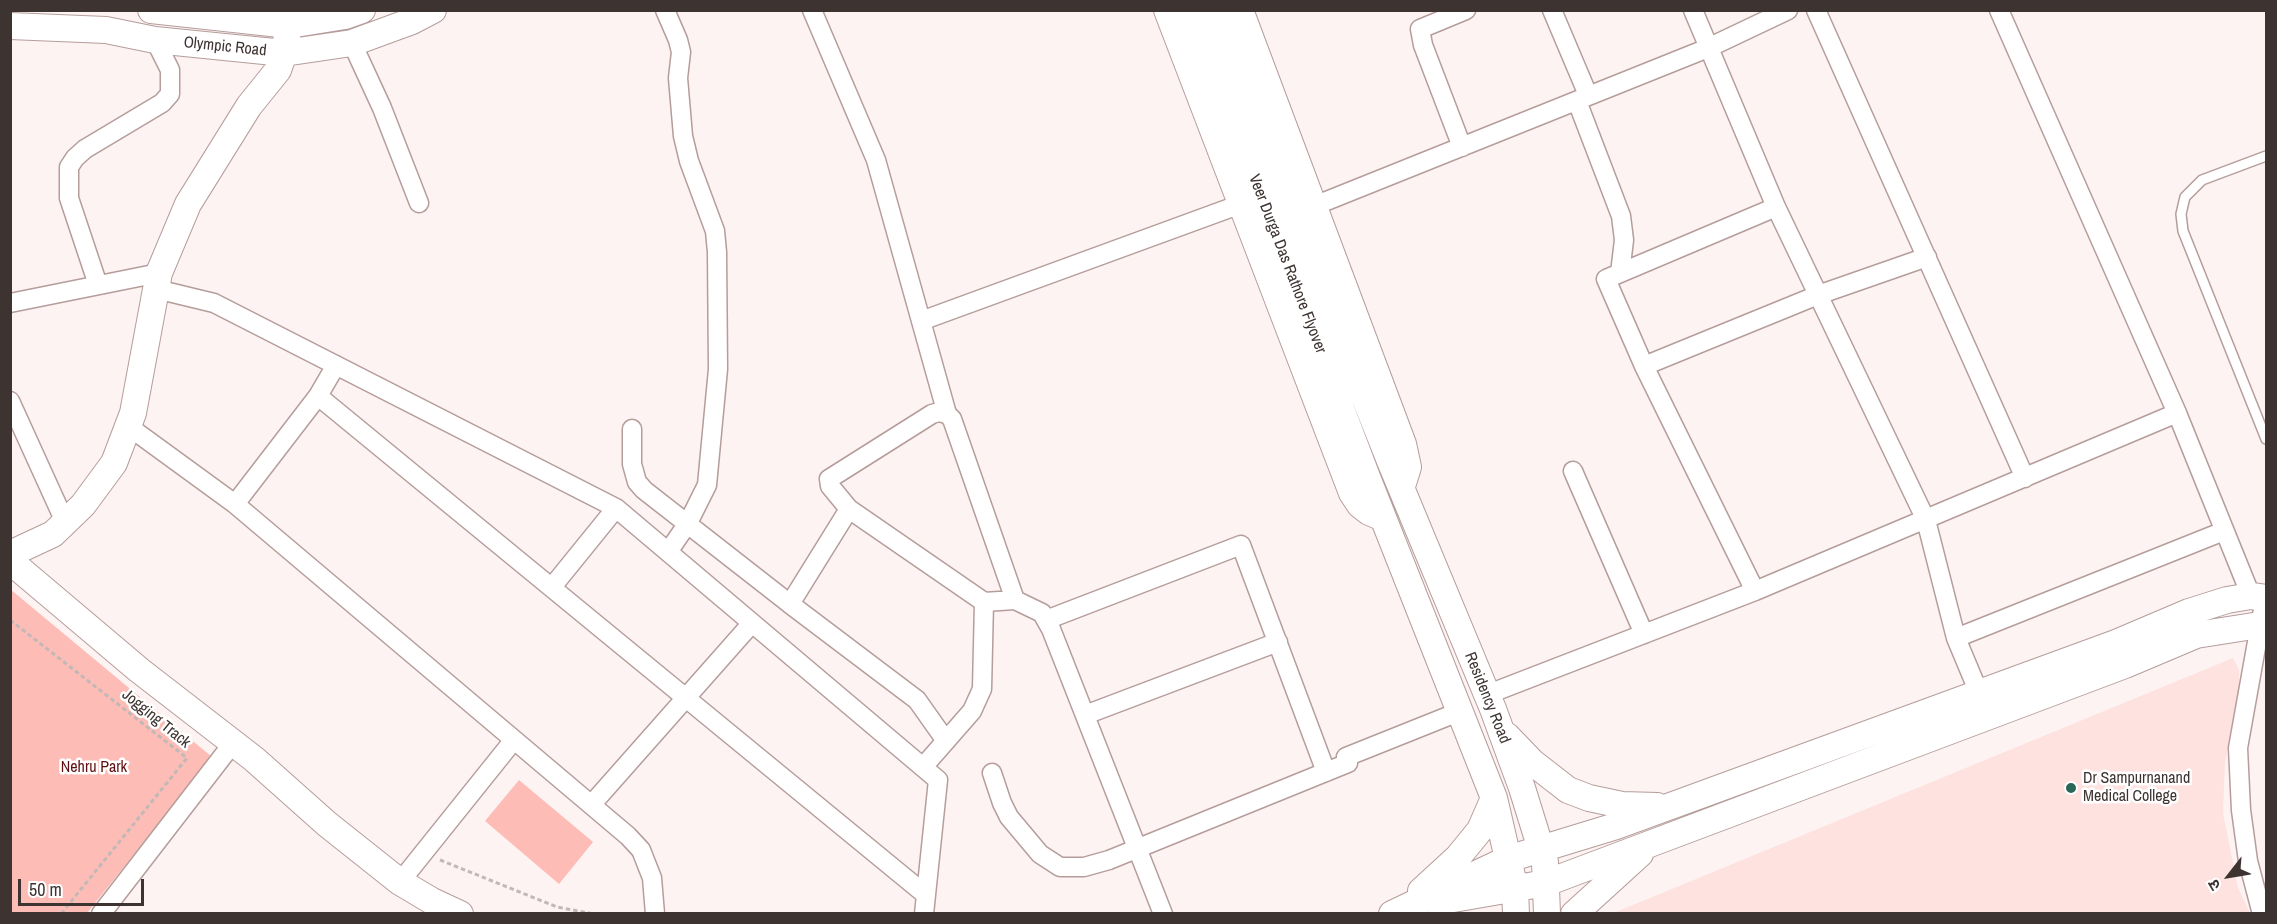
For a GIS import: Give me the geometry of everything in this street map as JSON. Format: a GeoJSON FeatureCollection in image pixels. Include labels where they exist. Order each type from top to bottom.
{"type":"FeatureCollection","features":[{"type":"Feature","properties":{"kind":"street","name":"Olympic Road"},"geometry":{"type":"LineString","coordinates":[[151,10],[289,26],[345,16],[362,10]]}},
{"type":"Feature","properties":{"kind":"street","name":"Olympic Road"},"geometry":{"type":"LineString","coordinates":[[10,26],[106,30],[155,40],[284,53],[352,43],[412,21],[433,10]]}},
{"type":"Feature","properties":{"kind":"street"},"geometry":{"type":"LineString","coordinates":[[665,10],[681,52],[678,78],[683,136],[689,161],[715,231],[718,369],[706,484],[688,523],[668,552]]}},
{"type":"Feature","properties":{"kind":"street"},"geometry":{"type":"LineString","coordinates":[[812,10],[876,160],[947,414],[951,419],[1015,600]]}},
{"type":"Feature","properties":{"kind":"street"},"geometry":{"type":"LineString","coordinates":[[1167,10],[1352,493],[1360,505],[1383,518]]}},
{"type":"Feature","properties":{"kind":"street","name":"Veer Durga Das Rathore Flyover"},"geometry":{"type":"LineString","coordinates":[[1190,10],[1383,518]]}},
{"type":"Feature","properties":{"kind":"street","name":"Veer Durga Das Rathore Flyover"},"geometry":{"type":"LineString","coordinates":[[1213,10],[1401,488]]}},
{"type":"Feature","properties":{"kind":"street"},"geometry":{"type":"LineString","coordinates":[[1240,10],[1403,444],[1408,467],[1401,488]]}},
{"type":"Feature","properties":{"kind":"street"},"geometry":{"type":"LineString","coordinates":[[1462,147],[1423,45],[1420,29],[1466,10]]}},
{"type":"Feature","properties":{"kind":"street"},"geometry":{"type":"LineString","coordinates":[[1552,10],[1621,216],[1624,240],[1620,273]]}},
{"type":"Feature","properties":{"kind":"street"},"geometry":{"type":"LineString","coordinates":[[1693,10],[1776,207],[1926,520],[1956,638],[1979,693]]}},
{"type":"Feature","properties":{"kind":"street"},"geometry":{"type":"LineString","coordinates":[[1314,206],[1708,48],[1788,10]]}},
{"type":"Feature","properties":{"kind":"street"},"geometry":{"type":"LineString","coordinates":[[1816,10],[2025,478]]}},
{"type":"Feature","properties":{"kind":"street"},"geometry":{"type":"LineString","coordinates":[[1999,10],[2177,413],[2224,531],[2261,597],[2264,624],[2238,748],[2241,810],[2248,861],[2262,914]]}},
{"type":"Feature","properties":{"kind":"street"},"geometry":{"type":"LineString","coordinates":[[10,555],[53,534],[82,505],[114,463],[133,413],[157,281],[188,204],[249,106],[278,70],[289,26]]}},
{"type":"Feature","properties":{"kind":"street"},"geometry":{"type":"LineString","coordinates":[[98,285],[69,198],[69,167],[85,149],[162,103],[170,94],[170,70],[155,40]]}},
{"type":"Feature","properties":{"kind":"street"},"geometry":{"type":"LineString","coordinates":[[352,43],[382,108],[419,203]]}},
{"type":"Feature","properties":{"kind":"street"},"geometry":{"type":"LineString","coordinates":[[921,321],[1241,204]]}},
{"type":"Feature","properties":{"kind":"street"},"geometry":{"type":"LineString","coordinates":[[1755,591],[1644,366],[1605,279],[1776,207]]}},
{"type":"Feature","properties":{"kind":"street"},"geometry":{"type":"LineString","coordinates":[[1644,366],[1818,295],[1927,258]]}},
{"type":"Feature","properties":{"kind":"street"},"geometry":{"type":"LineString","coordinates":[[10,303],[98,285],[157,281],[214,303],[616,508],[938,780],[924,914]]}},
{"type":"Feature","properties":{"kind":"street"},"geometry":{"type":"LineString","coordinates":[[235,504],[318,396],[336,365]]}},
{"type":"Feature","properties":{"kind":"street"},"geometry":{"type":"LineString","coordinates":[[318,396],[926,895]]}},
{"type":"Feature","properties":{"kind":"street"},"geometry":{"type":"LineString","coordinates":[[10,401],[65,522]]}},
{"type":"Feature","properties":{"kind":"street"},"geometry":{"type":"LineString","coordinates":[[947,414],[939,412],[932,414],[829,479],[830,486],[849,509],[984,602],[1015,600],[1041,613],[1046,620],[1085,715],[1163,914]]}},
{"type":"Feature","properties":{"kind":"street"},"geometry":{"type":"LineString","coordinates":[[1669,807],[1622,805],[1589,798],[1568,790],[1532,762],[1508,737],[1489,702],[1644,634],[1755,591],[2177,413]]}},
{"type":"Feature","properties":{"kind":"street"},"geometry":{"type":"LineString","coordinates":[[128,426],[235,504],[592,804],[641,850],[652,878],[655,914]]}},
{"type":"Feature","properties":{"kind":"street"},"geometry":{"type":"LineString","coordinates":[[632,429],[632,464],[637,482],[644,490],[917,700],[946,741]]}},
{"type":"Feature","properties":{"kind":"street"},"geometry":{"type":"LineString","coordinates":[[1573,471],[1644,634]]}},
{"type":"Feature","properties":{"kind":"street","name":"Residency Road"},"geometry":{"type":"LineString","coordinates":[[1401,488],[1522,788],[1545,862],[1547,914]]}},
{"type":"Feature","properties":{"kind":"street"},"geometry":{"type":"LineString","coordinates":[[552,588],[616,508]]}},
{"type":"Feature","properties":{"kind":"street"},"geometry":{"type":"LineString","coordinates":[[790,604],[849,509]]}},
{"type":"Feature","properties":{"kind":"street","name":"Residency Road"},"geometry":{"type":"LineString","coordinates":[[1383,518],[1494,798],[1515,901]]}},
{"type":"Feature","properties":{"kind":"street"},"geometry":{"type":"LineString","coordinates":[[1956,638],[2224,531]]}},
{"type":"Feature","properties":{"kind":"street"},"geometry":{"type":"LineString","coordinates":[[1046,620],[1241,545],[1326,772]]}},
{"type":"Feature","properties":{"kind":"street"},"geometry":{"type":"LineString","coordinates":[[10,561],[139,670],[233,743],[327,824],[400,882],[460,914]]}},
{"type":"Feature","properties":{"kind":"street"},"geometry":{"type":"LineString","coordinates":[[1398,911],[1508,859],[1541,847],[1617,826],[2116,643],[2189,612],[2227,600],[2261,597]]}},
{"type":"Feature","properties":{"kind":"street"},"geometry":{"type":"LineString","coordinates":[[923,767],[972,711],[982,689],[984,602]]}},
{"type":"Feature","properties":{"kind":"street"},"geometry":{"type":"LineString","coordinates":[[592,804],[752,623]]}},
{"type":"Feature","properties":{"kind":"street"},"geometry":{"type":"LineString","coordinates":[[1398,911],[1458,899],[1515,901],[1546,883],[2114,669],[2196,635],[2264,624]]}},
{"type":"Feature","properties":{"kind":"street"},"geometry":{"type":"LineString","coordinates":[[1085,715],[1278,642]]}},
{"type":"Feature","properties":{"kind":"street"},"geometry":{"type":"LineString","coordinates":[[992,773],[1009,817],[1025,839],[1050,862],[1060,867],[1084,867],[1138,848],[1348,764],[1346,757],[1461,711]]}},
{"type":"Feature","properties":{"kind":"street"},"geometry":{"type":"LineString","coordinates":[[105,912],[233,743]]}},
{"type":"Feature","properties":{"kind":"street"},"geometry":{"type":"LineString","coordinates":[[400,882],[509,746]]}},
{"type":"Feature","properties":{"kind":"street"},"geometry":{"type":"LineString","coordinates":[[1398,911],[1458,857],[1480,830],[1494,798]]}},
{"type":"Feature","properties":{"kind":"street"},"geometry":{"type":"LineString","coordinates":[[1574,914],[1659,839]]}},
{"type":"Feature","properties":{"kind":"street"},"geometry":{"type":"LineString","coordinates":[[1458,899],[1483,914]]}},
{"type":"Feature","properties":{"kind":"lane"},"geometry":{"type":"LineString","coordinates":[[2266,156],[2202,180],[2186,196],[2181,214],[2183,231],[2264,426],[2266,439]]}},
{"type":"Feature","properties":{"kind":"path","name":"Jogging Track"},"geometry":{"type":"LineString","coordinates":[[10,620],[187,758],[61,914]]}},
{"type":"Feature","properties":{"kind":"path"},"geometry":{"type":"LineString","coordinates":[[426,849],[436,858],[557,907],[594,914]]}},
{"type":"Feature","properties":{"kind":"shaded area","name":"Dr Sampurnanand Medical College"},"geometry":{"type":"Polygon","coordinates":[[[2233,658],[2239,670],[2239,696],[2225,762],[2223,813],[2238,888],[2250,913],[1611,914],[2233,658]]]}},
{"type":"Feature","properties":{"kind":"green space","name":"Nehru Park"},"geometry":{"type":"Polygon","coordinates":[[[10,589],[212,757],[87,913],[11,913],[10,589]]]}},
{"type":"Feature","properties":{"kind":"green space"},"geometry":{"type":"Polygon","coordinates":[[[519,780],[593,842],[559,884],[485,821],[519,780]]]}},
{"type":"Feature","properties":{"kind":"place","name":"Dr Sampurnanand Medical College"},"geometry":{"type":"Point","coordinates":[2071,788]}}]}
